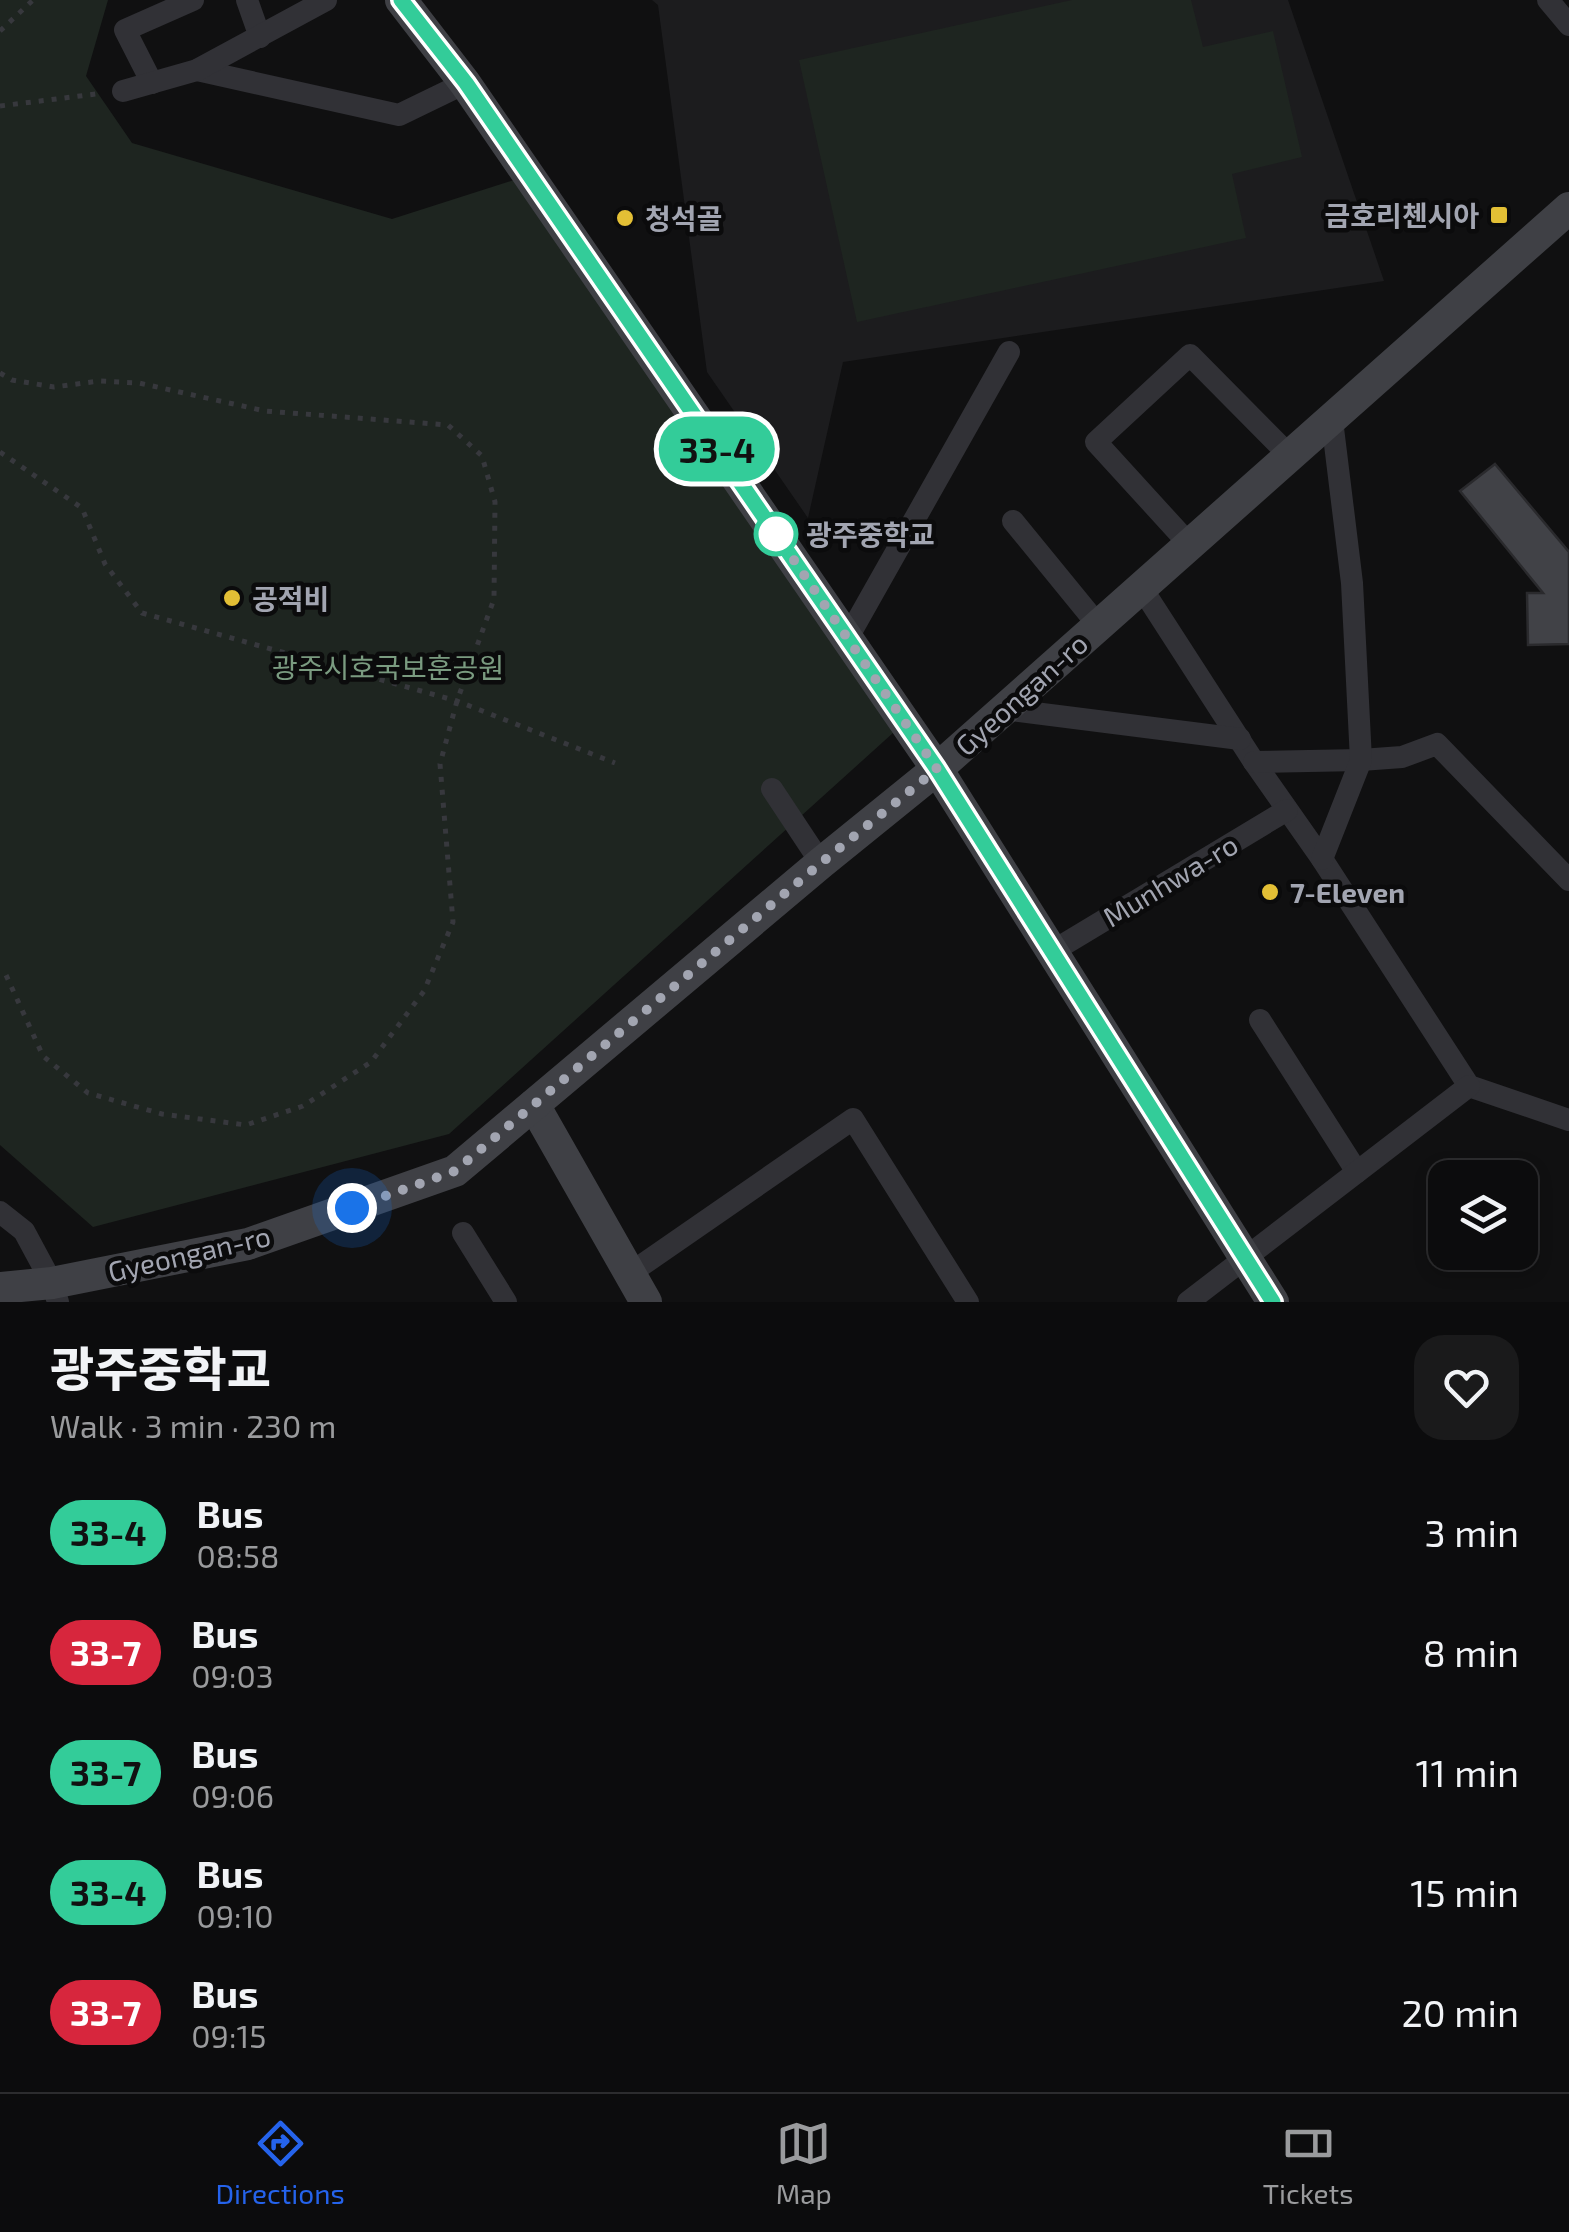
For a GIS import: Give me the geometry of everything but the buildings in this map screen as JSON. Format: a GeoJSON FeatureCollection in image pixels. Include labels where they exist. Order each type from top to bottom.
{"type":"FeatureCollection","features":[{"type":"Feature","properties":{"kind":"street"},"geometry":{"type":"LineString","coordinates":[[152,83],[126,30],[193,0]]}},
{"type":"Feature","properties":{"kind":"street"},"geometry":{"type":"LineString","coordinates":[[247,0],[260,36]]}},
{"type":"Feature","properties":{"kind":"street"},"geometry":{"type":"LineString","coordinates":[[123,91],[197,70],[326,0]]}},
{"type":"Feature","properties":{"kind":"street"},"geometry":{"type":"LineString","coordinates":[[401,0],[466,83],[937,769],[1273,1302]]}},
{"type":"Feature","properties":{"kind":"street"},"geometry":{"type":"LineString","coordinates":[[1548,0],[1569,24]]}},
{"type":"Feature","properties":{"kind":"street"},"geometry":{"type":"LineString","coordinates":[[197,70],[399,115],[466,83]]}},
{"type":"Feature","properties":{"kind":"street","name":"Gyeongan-ro"},"geometry":{"type":"LineString","coordinates":[[0,1288],[55,1292],[248,1244],[455,1171],[937,769],[1569,208]]}},
{"type":"Feature","properties":{"kind":"street"},"geometry":{"type":"LineString","coordinates":[[848,639],[1008,352]]}},
{"type":"Feature","properties":{"kind":"street"},"geometry":{"type":"LineString","coordinates":[[1190,544],[1096,442],[1190,354],[1291,456]]}},
{"type":"Feature","properties":{"kind":"street"},"geometry":{"type":"LineString","coordinates":[[1322,859],[1361,760],[1352,583],[1332,420]]}},
{"type":"Feature","properties":{"kind":"street"},"geometry":{"type":"LineString","coordinates":[[1012,522],[1098,626]]}},
{"type":"Feature","properties":{"kind":"street"},"geometry":{"type":"LineString","coordinates":[[1141,587],[1469,1086],[1569,1120]]}},
{"type":"Feature","properties":{"kind":"street"},"geometry":{"type":"LineString","coordinates":[[1002,709],[1240,739]]}},
{"type":"Feature","properties":{"kind":"street"},"geometry":{"type":"LineString","coordinates":[[1254,762],[1402,757],[1437,744],[1569,880]]}},
{"type":"Feature","properties":{"kind":"street"},"geometry":{"type":"LineString","coordinates":[[772,789],[821,863]]}},
{"type":"Feature","properties":{"kind":"street","name":"Munhwa-ro"},"geometry":{"type":"LineString","coordinates":[[1053,950],[1287,810]]}},
{"type":"Feature","properties":{"kind":"street"},"geometry":{"type":"LineString","coordinates":[[1260,1020],[1357,1172]]}},
{"type":"Feature","properties":{"kind":"street"},"geometry":{"type":"LineString","coordinates":[[1188,1302],[1469,1086]]}},
{"type":"Feature","properties":{"kind":"street"},"geometry":{"type":"LineString","coordinates":[[534,1105],[646,1302]]}},
{"type":"Feature","properties":{"kind":"street"},"geometry":{"type":"LineString","coordinates":[[628,1274],[853,1120],[968,1302]]}},
{"type":"Feature","properties":{"kind":"street"},"geometry":{"type":"LineString","coordinates":[[0,1212],[24,1230],[55,1292]]}},
{"type":"Feature","properties":{"kind":"street"},"geometry":{"type":"LineString","coordinates":[[464,1232],[498,1299]]}},
{"type":"Feature","properties":{"kind":"path"},"geometry":{"type":"LineString","coordinates":[[0,32],[34,0]]}},
{"type":"Feature","properties":{"kind":"path"},"geometry":{"type":"LineString","coordinates":[[0,106],[123,91]]}},
{"type":"Feature","properties":{"kind":"path"},"geometry":{"type":"LineString","coordinates":[[0,373],[12,380],[54,387],[98,381],[139,383],[264,412],[448,426],[482,456],[496,502],[494,599],[457,701],[440,764],[453,922],[424,991],[371,1062],[303,1106],[246,1126],[162,1114],[88,1093],[43,1056],[6,975],[0,970]]}},
{"type":"Feature","properties":{"kind":"path"},"geometry":{"type":"LineString","coordinates":[[0,452],[82,508],[104,564],[142,613],[457,701],[614,763]]}},
{"type":"Feature","properties":{"kind":"shaded area","name":"광주중학교"},"geometry":{"type":"Polygon","coordinates":[[[652,0],[1288,0],[1384,281],[843,362],[808,518],[707,372],[658,5],[652,0]]]}},
{"type":"Feature","properties":{"kind":"green space","name":"광주시호국보훈공원"},"geometry":{"type":"Polygon","coordinates":[[[0,0],[108,0],[86,76],[132,143],[392,219],[517,179],[904,723],[449,1134],[93,1227],[0,1145],[0,0]]]}},
{"type":"Feature","properties":{"kind":"green space"},"geometry":{"type":"Polygon","coordinates":[[[1072,0],[1191,0],[1203,47],[1273,31],[1302,157],[1232,174],[1246,238],[857,322],[799,60],[1072,0]]]}},
{"type":"Feature","properties":{"kind":"bus line","name":"33-4"},"geometry":{"type":"LineString","coordinates":[[401,0],[466,83],[937,769],[1273,1302]]}},
{"type":"Feature","properties":{"kind":"place","name":"금호리첸시아"},"geometry":{"type":"Point","coordinates":[1499,215]}},
{"type":"Feature","properties":{"kind":"place","name":"청석골"},"geometry":{"type":"Point","coordinates":[625,218]}},
{"type":"Feature","properties":{"kind":"place","name":"광주중학교"},"geometry":{"type":"Point","coordinates":[776,534]}},
{"type":"Feature","properties":{"kind":"place","name":"공적비"},"geometry":{"type":"Point","coordinates":[232,598]}},
{"type":"Feature","properties":{"kind":"place","name":"7-Eleven"},"geometry":{"type":"Point","coordinates":[1270,892]}},
{"type":"Feature","properties":{"kind":"route"},"geometry":{"type":"LineString","coordinates":[[352,1208],[455,1171],[937,769],[776,534]]}}]}
